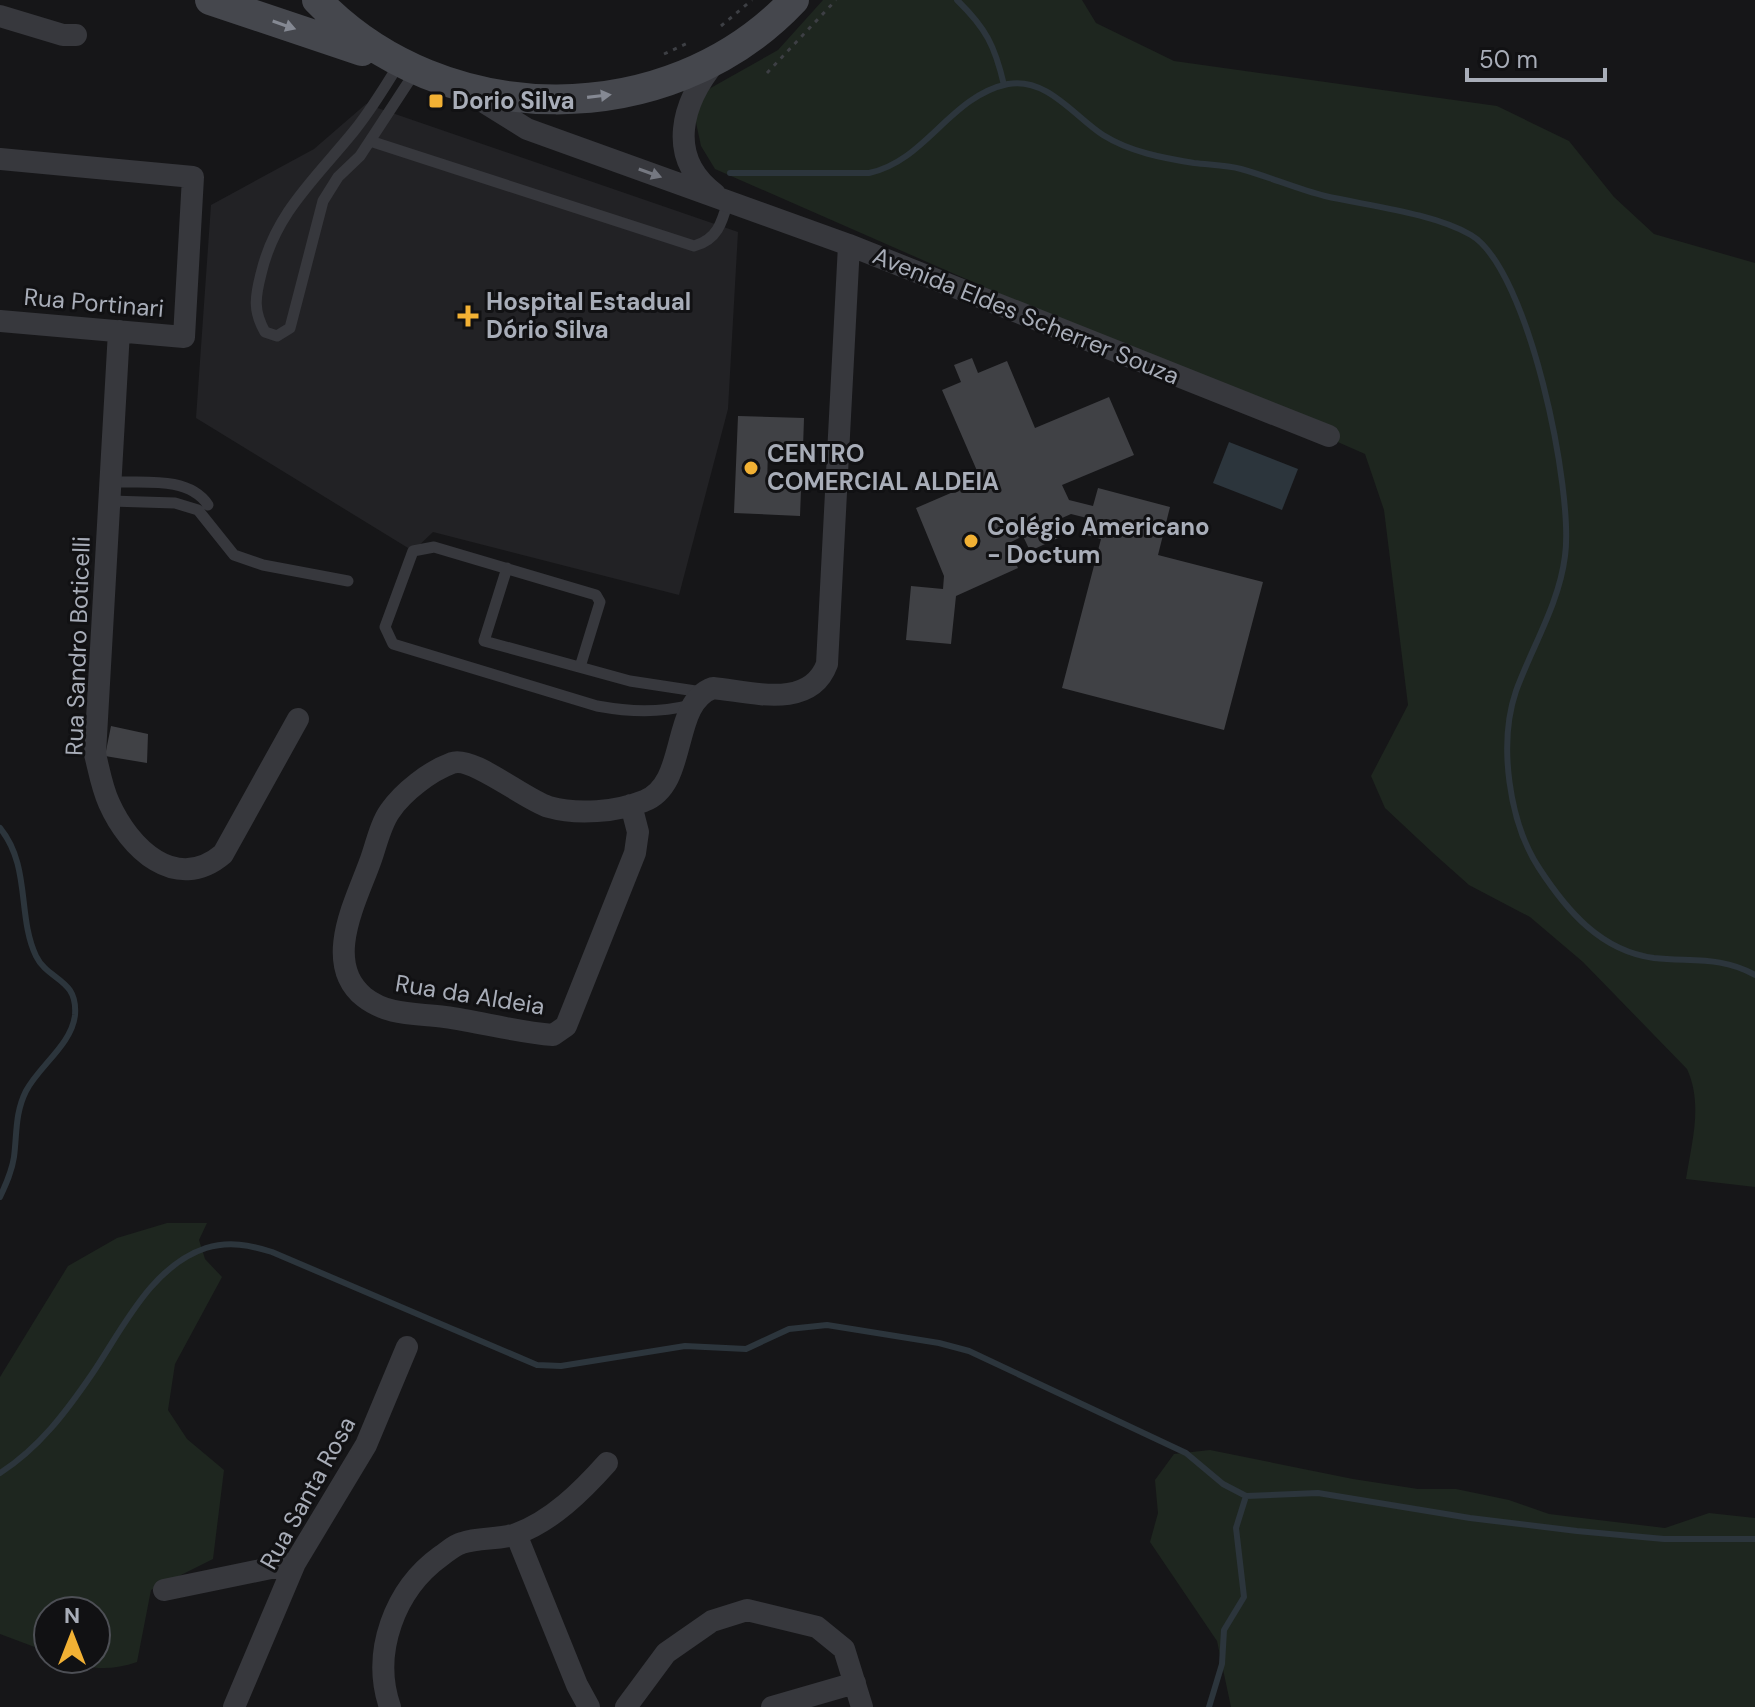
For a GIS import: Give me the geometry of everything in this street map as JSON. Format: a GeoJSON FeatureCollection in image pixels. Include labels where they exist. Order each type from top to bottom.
{"type":"FeatureCollection","features":[{"type":"Feature","properties":{"kind":"main road"},"geometry":{"type":"LineString","coordinates":[[210,0],[453,83],[534,99],[589,98],[669,80],[712,42],[768,24],[794,0]]}},
{"type":"Feature","properties":{"kind":"main road"},"geometry":{"type":"LineString","coordinates":[[317,0],[353,35],[400,65]]}},
{"type":"Feature","properties":{"kind":"street"},"geometry":{"type":"LineString","coordinates":[[8,12],[63,35],[76,35]]}},
{"type":"Feature","properties":{"kind":"street","name":"Avenida Eldes Scherrer Souza"},"geometry":{"type":"LineString","coordinates":[[712,42],[691,97],[682,138],[695,173],[725,200]]}},
{"type":"Feature","properties":{"kind":"street","name":"Avenida Eldes Scherrer Souza"},"geometry":{"type":"LineString","coordinates":[[453,83],[527,129],[849,245],[1329,436]]}},
{"type":"Feature","properties":{"kind":"street","name":"Rua Portinari"},"geometry":{"type":"LineString","coordinates":[[0,159],[193,177],[184,337],[0,321]]}},
{"type":"Feature","properties":{"kind":"street"},"geometry":{"type":"LineString","coordinates":[[698,698],[713,688],[791,695],[814,686],[827,664],[849,245]]}},
{"type":"Feature","properties":{"kind":"street","name":"Rua Sandro Boticelli"},"geometry":{"type":"LineString","coordinates":[[119,331],[95,754],[108,801],[130,838],[166,867],[191,871],[210,865],[223,854],[298,719]]}},
{"type":"Feature","properties":{"kind":"street","name":"Rua da Aldeia"},"geometry":{"type":"LineString","coordinates":[[631,805],[638,832],[635,853],[566,1026],[553,1035],[443,1016],[408,1014],[378,1007],[360,995],[344,959],[345,930],[388,813],[434,773],[457,761],[472,763],[522,796],[549,807],[574,812],[631,805],[659,795],[698,698]]}},
{"type":"Feature","properties":{"kind":"street","name":"Rua Santa Rosa"},"geometry":{"type":"LineString","coordinates":[[234,1707],[295,1563],[366,1445],[407,1347]]}},
{"type":"Feature","properties":{"kind":"street"},"geometry":{"type":"LineString","coordinates":[[390,1707],[384,1689],[383,1652],[398,1602],[423,1569],[459,1543],[516,1534],[567,1504],[607,1463]]}},
{"type":"Feature","properties":{"kind":"street"},"geometry":{"type":"LineString","coordinates":[[516,1534],[577,1685],[589,1707]]}},
{"type":"Feature","properties":{"kind":"street"},"geometry":{"type":"LineString","coordinates":[[164,1590],[295,1563]]}},
{"type":"Feature","properties":{"kind":"street"},"geometry":{"type":"LineString","coordinates":[[626,1707],[666,1653],[712,1621],[747,1610],[817,1627],[844,1649],[862,1707]]}},
{"type":"Feature","properties":{"kind":"street"},"geometry":{"type":"LineString","coordinates":[[772,1707],[855,1683]]}},
{"type":"Feature","properties":{"kind":"lane"},"geometry":{"type":"LineString","coordinates":[[400,65],[370,141],[338,177],[323,201],[290,328],[277,336],[265,332],[256,316],[255,301],[267,245],[305,183],[354,131],[400,65]]}},
{"type":"Feature","properties":{"kind":"lane"},"geometry":{"type":"LineString","coordinates":[[370,141],[694,246],[708,242],[721,226],[725,200]]}},
{"type":"Feature","properties":{"kind":"lane"},"geometry":{"type":"LineString","coordinates":[[111,491],[187,487],[200,493],[208,505]]}},
{"type":"Feature","properties":{"kind":"lane"},"geometry":{"type":"LineString","coordinates":[[111,491],[198,510],[234,555],[263,565],[348,581]]}},
{"type":"Feature","properties":{"kind":"lane"},"geometry":{"type":"LineString","coordinates":[[580,667],[600,602],[596,595],[434,547],[413,551],[385,627],[393,644],[597,706],[643,712],[666,711],[698,698]]}},
{"type":"Feature","properties":{"kind":"lane"},"geometry":{"type":"LineString","coordinates":[[507,568],[484,641],[698,698]]}},
{"type":"Feature","properties":{"kind":"path"},"geometry":{"type":"LineString","coordinates":[[663,55],[712,42],[752,0]]}},
{"type":"Feature","properties":{"kind":"path"},"geometry":{"type":"LineString","coordinates":[[767,73],[836,0]]}},
{"type":"Feature","properties":{"kind":"shaded area"},"geometry":{"type":"Polygon","coordinates":[[[823,0],[1082,0],[1096,23],[1174,61],[1497,106],[1569,141],[1614,197],[1654,234],[1755,263],[1755,1187],[1686,1179],[1695,1109],[1687,1069],[1583,962],[1530,917],[1469,885],[1385,808],[1371,776],[1408,705],[1384,510],[1365,454],[715,169],[701,146],[691,99],[778,50],[823,0]]]}},
{"type":"Feature","properties":{"kind":"shaded area","name":"Hospital Estadual Dório Silva"},"geometry":{"type":"Polygon","coordinates":[[[366,104],[738,232],[728,409],[679,595],[433,532],[413,551],[196,418],[211,205],[314,149],[366,104]]]}},
{"type":"Feature","properties":{"kind":"shaded area"},"geometry":{"type":"Polygon","coordinates":[[[1229,442],[1298,469],[1282,510],[1213,483],[1229,442]]]}},
{"type":"Feature","properties":{"kind":"shaded area"},"geometry":{"type":"Polygon","coordinates":[[[167,1223],[207,1223],[199,1240],[205,1259],[222,1277],[175,1364],[168,1410],[187,1439],[224,1470],[213,1559],[151,1590],[137,1662],[112,1668],[112,1595],[32,1595],[32,1646],[0,1634],[0,1377],[68,1266],[117,1238],[167,1223]]]}},
{"type":"Feature","properties":{"kind":"shaded area"},"geometry":{"type":"Polygon","coordinates":[[[1210,1450],[1353,1479],[1418,1489],[1456,1489],[1509,1500],[1549,1514],[1665,1528],[1709,1513],[1755,1518],[1755,1707],[1231,1707],[1217,1641],[1150,1542],[1158,1513],[1155,1480],[1174,1454],[1210,1450]]]}},
{"type":"Feature","properties":{"kind":"building","name":"Colégio Americano - Doctum"},"geometry":{"type":"Polygon","coordinates":[[[972,358],[978,373],[1007,361],[1035,428],[1109,397],[1134,455],[1062,485],[1069,500],[1093,506],[1098,488],[1170,507],[1158,555],[1263,582],[1224,730],[1062,688],[1101,539],[1087,535],[1091,519],[1071,514],[1051,523],[1058,538],[1030,551],[1023,536],[1007,544],[1018,568],[956,596],[951,644],[906,640],[911,586],[943,589],[944,576],[916,508],[981,480],[942,390],[961,382],[954,365],[972,358]]]}},
{"type":"Feature","properties":{"kind":"building","name":"CENTRO COMERCIAL ALDEIA"},"geometry":{"type":"Polygon","coordinates":[[[738,416],[804,418],[803,448],[768,447],[767,488],[801,490],[800,516],[734,513],[738,416]]]}},
{"type":"Feature","properties":{"kind":"building"},"geometry":{"type":"Polygon","coordinates":[[[111,726],[148,734],[147,763],[105,756],[111,726]]]}},
{"type":"Feature","properties":{"kind":"waterway"},"geometry":{"type":"LineString","coordinates":[[957,0],[988,38],[1004,85]]}},
{"type":"Feature","properties":{"kind":"waterway"},"geometry":{"type":"LineString","coordinates":[[730,173],[869,173],[907,156],[970,101],[1008,84],[1022,83],[1048,92],[1103,135],[1135,150],[1182,161],[1241,169],[1325,196],[1438,221],[1471,235],[1492,256],[1511,290],[1529,335],[1555,435],[1566,525],[1562,574],[1516,691],[1511,712],[1507,758],[1520,828],[1539,868],[1561,899],[1602,938],[1635,954],[1718,962],[1755,975]]}},
{"type":"Feature","properties":{"kind":"waterway"},"geometry":{"type":"LineString","coordinates":[[0,828],[16,858],[30,941],[36,956],[67,987],[75,1003],[73,1026],[68,1036],[22,1099],[13,1162],[0,1197]]}},
{"type":"Feature","properties":{"kind":"waterway"},"geometry":{"type":"LineString","coordinates":[[0,1473],[39,1441],[62,1415],[140,1301],[169,1269],[206,1248],[231,1244],[272,1252],[537,1365],[561,1366],[685,1346],[746,1349],[789,1329],[827,1325],[939,1343],[969,1351],[1186,1453],[1223,1484],[1246,1496],[1318,1493],[1470,1518],[1577,1531],[1664,1539],[1755,1539]]}},
{"type":"Feature","properties":{"kind":"waterway"},"geometry":{"type":"LineString","coordinates":[[1209,1707],[1222,1664],[1224,1630],[1244,1597],[1236,1528],[1246,1496]]}},
{"type":"Feature","properties":{"kind":"place","name":"Dorio Silva"},"geometry":{"type":"Point","coordinates":[436,101]}},
{"type":"Feature","properties":{"kind":"place","name":"Hospital Estadual Dório Silva"},"geometry":{"type":"Point","coordinates":[468,316]}},
{"type":"Feature","properties":{"kind":"place","name":"CENTRO COMERCIAL ALDEIA"},"geometry":{"type":"Point","coordinates":[751,468]}},
{"type":"Feature","properties":{"kind":"place","name":"Colégio Americano - Doctum"},"geometry":{"type":"Point","coordinates":[971,541]}}]}
